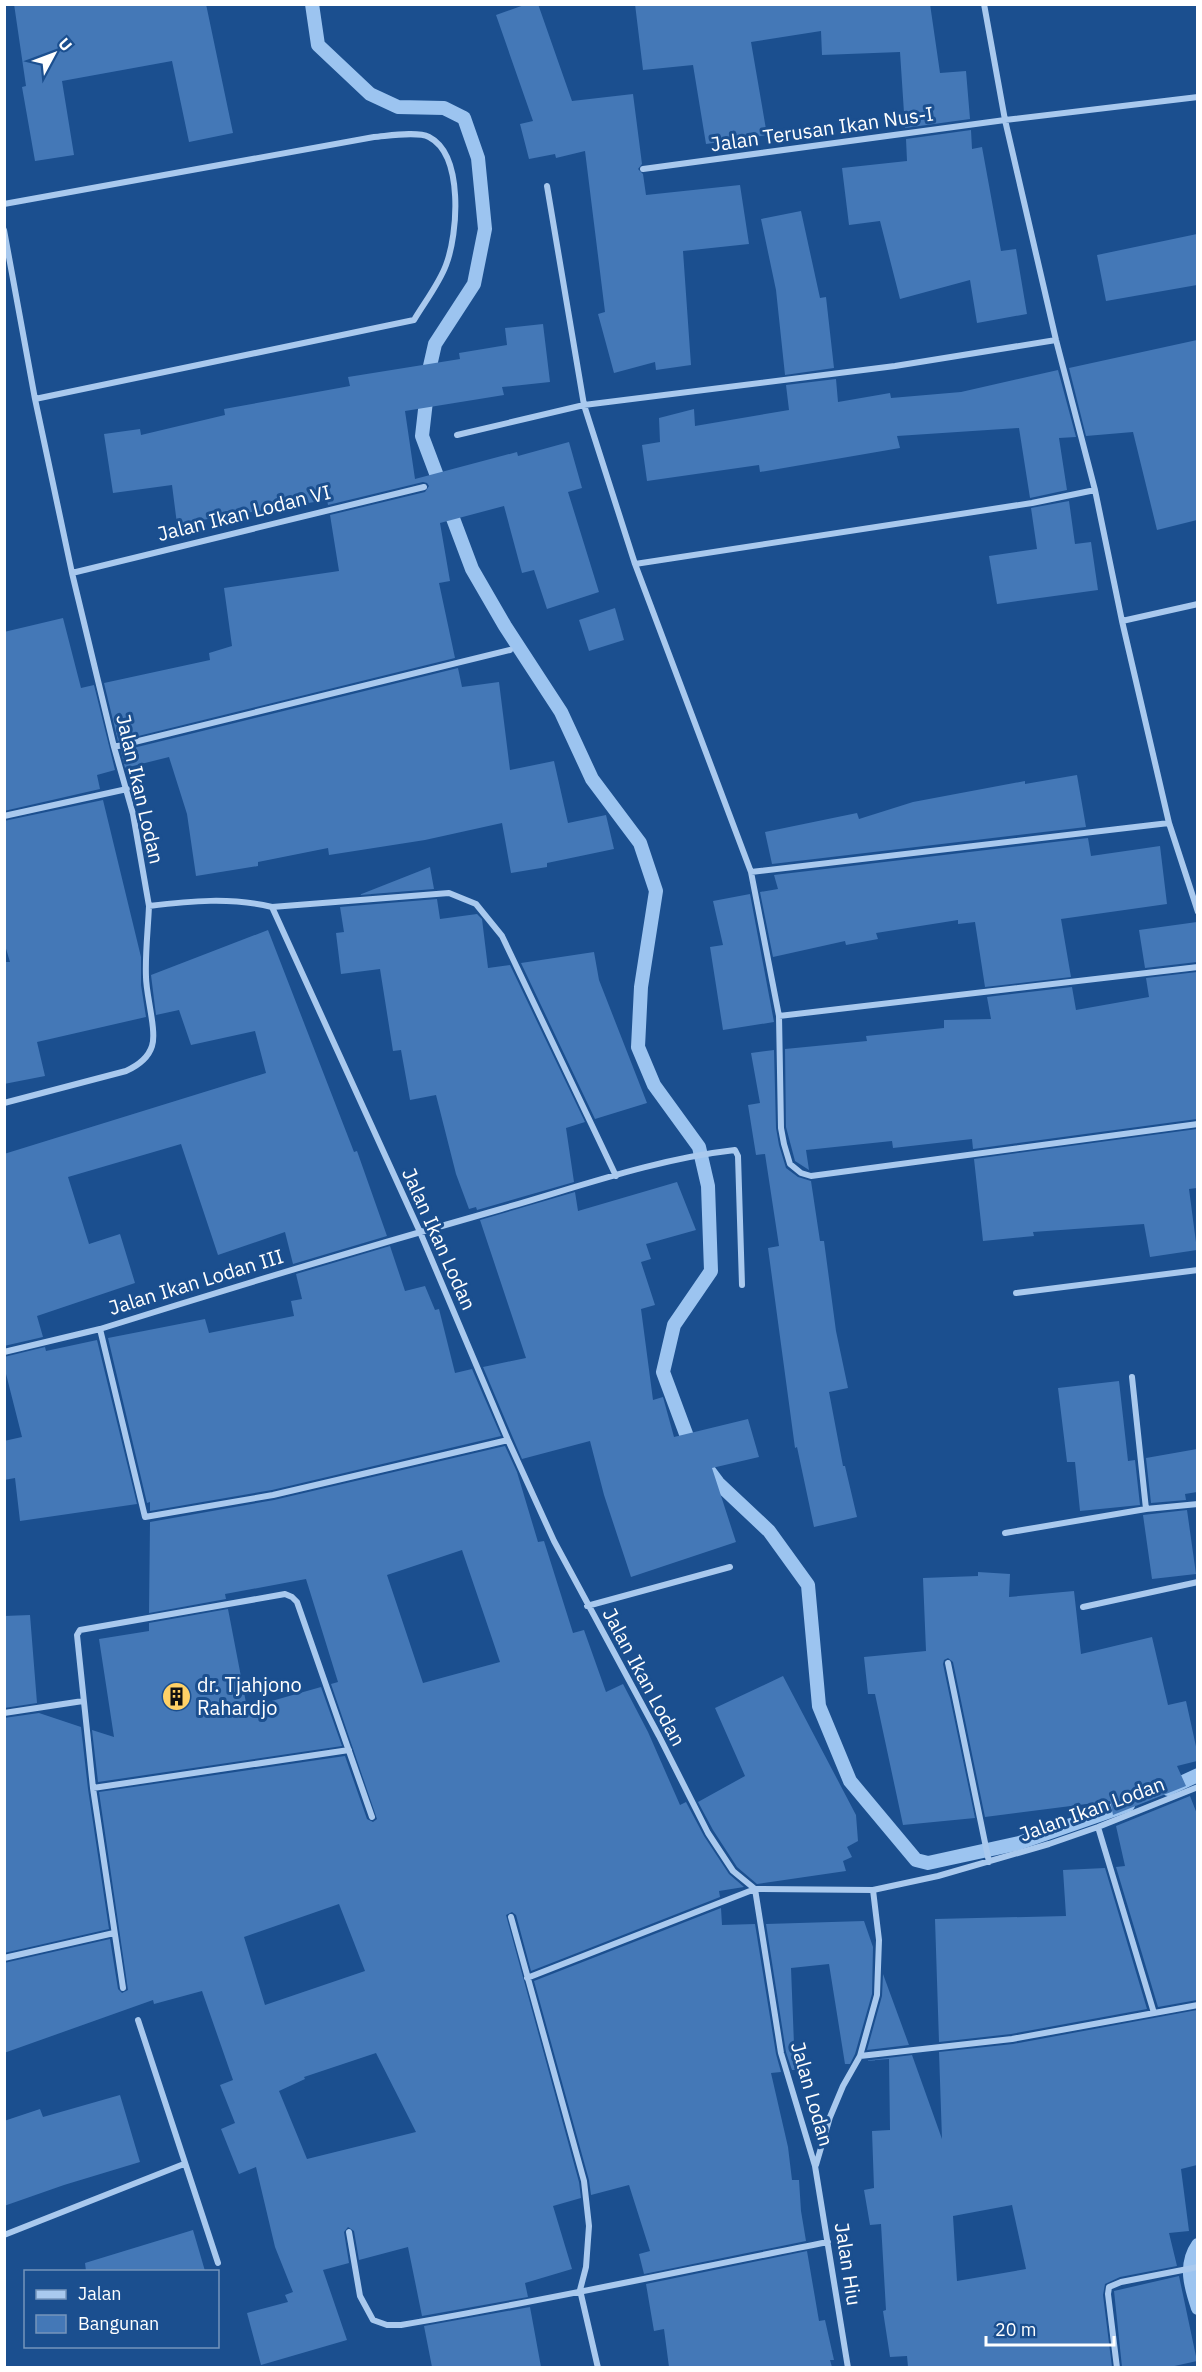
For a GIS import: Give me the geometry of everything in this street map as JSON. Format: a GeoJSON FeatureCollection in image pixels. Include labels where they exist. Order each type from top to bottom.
{"type":"FeatureCollection","features":[{"type":"Feature","properties":{"kind":"street"},"geometry":{"type":"LineString","coordinates":[[984,4],[1005,120],[1056,340],[1095,490],[1122,621],[1169,823],[1197,912]]}},
{"type":"Feature","properties":{"kind":"street","name":"Jalan Terusan Ikan Nus-I"},"geometry":{"type":"LineString","coordinates":[[643,169],[1005,120],[1197,97]]}},
{"type":"Feature","properties":{"kind":"street"},"geometry":{"type":"LineString","coordinates":[[4,204],[374,137],[403,134],[428,136],[441,148],[451,164],[454,188],[454,230],[446,265],[414,320],[35,399]]}},
{"type":"Feature","properties":{"kind":"street"},"geometry":{"type":"LineString","coordinates":[[547,186],[584,405],[635,564],[751,872],[779,1016],[781,1128],[790,1164],[801,1173],[811,1176],[1197,1124]]}},
{"type":"Feature","properties":{"kind":"street","name":"Jalan Ikan Lodan"},"geometry":{"type":"LineString","coordinates":[[4,230],[35,399],[72,573],[114,747],[127,789],[149,906],[146,973],[147,998],[153,1032],[152,1045],[147,1056],[138,1065],[126,1071],[4,1103]]}},
{"type":"Feature","properties":{"kind":"street"},"geometry":{"type":"LineString","coordinates":[[458,435],[584,405],[896,366],[1056,340]]}},
{"type":"Feature","properties":{"kind":"street","name":"Jalan Ikan Lodan VI"},"geometry":{"type":"LineString","coordinates":[[72,573],[424,487]]}},
{"type":"Feature","properties":{"kind":"street"},"geometry":{"type":"LineString","coordinates":[[635,564],[1032,503],[1095,490]]}},
{"type":"Feature","properties":{"kind":"street"},"geometry":{"type":"LineString","coordinates":[[1122,621],[1197,604]]}},
{"type":"Feature","properties":{"kind":"street"},"geometry":{"type":"LineString","coordinates":[[114,747],[510,650]]}},
{"type":"Feature","properties":{"kind":"street"},"geometry":{"type":"LineString","coordinates":[[4,816],[127,789]]}},
{"type":"Feature","properties":{"kind":"street"},"geometry":{"type":"LineString","coordinates":[[751,872],[1169,823]]}},
{"type":"Feature","properties":{"kind":"street"},"geometry":{"type":"LineString","coordinates":[[149,906],[205,901],[254,903],[272,907],[449,893],[476,904],[502,936],[616,1176]]}},
{"type":"Feature","properties":{"kind":"street","name":"Jalan Ikan Lodan"},"geometry":{"type":"LineString","coordinates":[[272,907],[420,1232],[508,1440],[554,1541],[659,1736],[708,1833],[733,1871],[754,1889],[873,1890],[989,1863],[1098,1827],[1197,1787]]}},
{"type":"Feature","properties":{"kind":"street"},"geometry":{"type":"LineString","coordinates":[[779,1016],[1197,967]]}},
{"type":"Feature","properties":{"kind":"street","name":"Jalan Ikan Lodan III"},"geometry":{"type":"LineString","coordinates":[[508,1440],[284,1492],[145,1517],[100,1329],[420,1232],[616,1176],[690,1156],[735,1150],[738,1156],[742,1285]]}},
{"type":"Feature","properties":{"kind":"street"},"geometry":{"type":"LineString","coordinates":[[1016,1293],[1197,1270]]}},
{"type":"Feature","properties":{"kind":"street"},"geometry":{"type":"LineString","coordinates":[[4,1353],[100,1329]]}},
{"type":"Feature","properties":{"kind":"street"},"geometry":{"type":"LineString","coordinates":[[1132,1377],[1146,1509]]}},
{"type":"Feature","properties":{"kind":"street"},"geometry":{"type":"LineString","coordinates":[[1005,1533],[1146,1509],[1197,1504]]}},
{"type":"Feature","properties":{"kind":"street"},"geometry":{"type":"LineString","coordinates":[[587,1606],[730,1568]]}},
{"type":"Feature","properties":{"kind":"street"},"geometry":{"type":"LineString","coordinates":[[1083,1607],[1197,1582]]}},
{"type":"Feature","properties":{"kind":"street"},"geometry":{"type":"LineString","coordinates":[[123,1988],[82,1701],[77,1635],[80,1630],[285,1594],[292,1597],[297,1602],[372,1817]]}},
{"type":"Feature","properties":{"kind":"street"},"geometry":{"type":"LineString","coordinates":[[948,1663],[989,1863]]}},
{"type":"Feature","properties":{"kind":"street"},"geometry":{"type":"LineString","coordinates":[[4,1713],[82,1701]]}},
{"type":"Feature","properties":{"kind":"street"},"geometry":{"type":"LineString","coordinates":[[93,1788],[349,1750]]}},
{"type":"Feature","properties":{"kind":"street"},"geometry":{"type":"LineString","coordinates":[[1098,1827],[1154,2013]]}},
{"type":"Feature","properties":{"kind":"street"},"geometry":{"type":"LineString","coordinates":[[527,1978],[754,1889]]}},
{"type":"Feature","properties":{"kind":"street","name":"Jalan Lodan"},"geometry":{"type":"LineString","coordinates":[[754,1889],[781,2054],[815,2166]]}},
{"type":"Feature","properties":{"kind":"street","name":"Jalan Lodan"},"geometry":{"type":"LineString","coordinates":[[815,2166],[830,2117],[843,2086],[860,2056],[877,1995],[879,1940],[873,1890]]}},
{"type":"Feature","properties":{"kind":"street"},"geometry":{"type":"LineString","coordinates":[[511,1917],[584,2181],[589,2226],[586,2267],[580,2290],[598,2367]]}},
{"type":"Feature","properties":{"kind":"street"},"geometry":{"type":"LineString","coordinates":[[4,1958],[114,1933]]}},
{"type":"Feature","properties":{"kind":"street"},"geometry":{"type":"LineString","coordinates":[[860,2056],[1012,2039],[1197,2005]]}},
{"type":"Feature","properties":{"kind":"street"},"geometry":{"type":"LineString","coordinates":[[138,2020],[218,2263]]}},
{"type":"Feature","properties":{"kind":"street"},"geometry":{"type":"LineString","coordinates":[[4,2235],[184,2164]]}},
{"type":"Feature","properties":{"kind":"street","name":"Jalan Hiu"},"geometry":{"type":"LineString","coordinates":[[815,2166],[848,2367]]}},
{"type":"Feature","properties":{"kind":"street"},"geometry":{"type":"LineString","coordinates":[[349,2232],[360,2296],[368,2314],[380,2324],[401,2325],[535,2302],[580,2290],[828,2242]]}},
{"type":"Feature","properties":{"kind":"street"},"geometry":{"type":"LineString","coordinates":[[1117,2367],[1109,2287],[1121,2282],[1197,2267]]}},
{"type":"Feature","properties":{"kind":"building"},"geometry":{"type":"Polygon","coordinates":[[[14,4],[206,4],[233,133],[189,142],[172,61],[62,81],[74,155],[35,161],[22,87],[26,86],[14,4]]]}},
{"type":"Feature","properties":{"kind":"building"},"geometry":{"type":"Polygon","coordinates":[[[527,4],[538,4],[572,101],[633,94],[642,164],[638,169],[643,174],[646,195],[740,185],[749,244],[683,251],[691,365],[656,370],[655,362],[614,373],[598,314],[605,312],[585,151],[556,158],[555,154],[529,159],[520,124],[533,121],[496,15],[527,4]]]}},
{"type":"Feature","properties":{"kind":"building"},"geometry":{"type":"Polygon","coordinates":[[[635,4],[930,4],[940,73],[966,71],[970,119],[905,128],[900,52],[822,55],[821,31],[751,42],[767,135],[706,144],[693,65],[643,70],[635,4]]]}},
{"type":"Feature","properties":{"kind":"building"},"geometry":{"type":"Polygon","coordinates":[[[971,130],[972,149],[982,147],[1001,251],[1016,249],[1027,314],[977,323],[970,280],[900,299],[880,221],[849,225],[842,168],[907,161],[906,139],[971,130]]]}},
{"type":"Feature","properties":{"kind":"building"},"geometry":{"type":"Polygon","coordinates":[[[801,211],[820,298],[826,297],[834,368],[785,375],[776,290],[761,219],[801,211]]]}},
{"type":"Feature","properties":{"kind":"building"},"geometry":{"type":"Polygon","coordinates":[[[1197,234],[1197,285],[1106,301],[1097,255],[1197,234]]]}},
{"type":"Feature","properties":{"kind":"building"},"geometry":{"type":"Polygon","coordinates":[[[543,324],[550,382],[502,387],[504,395],[405,411],[415,479],[517,452],[518,456],[569,442],[582,488],[568,492],[599,592],[547,609],[534,570],[522,573],[504,506],[440,523],[450,581],[439,583],[455,658],[118,741],[104,683],[210,660],[209,653],[232,646],[224,588],[339,571],[330,515],[425,492],[429,486],[423,482],[328,505],[327,500],[177,524],[172,485],[113,493],[104,434],[140,429],[141,435],[225,415],[224,409],[350,386],[348,377],[460,359],[459,353],[507,345],[505,328],[543,324]]]}},
{"type":"Feature","properties":{"kind":"building"},"geometry":{"type":"Polygon","coordinates":[[[1197,340],[1197,520],[1157,530],[1133,432],[1086,436],[1069,368],[1197,340]]]}},
{"type":"Feature","properties":{"kind":"building"},"geometry":{"type":"Polygon","coordinates":[[[1058,370],[1076,437],[1059,438],[1067,490],[1030,498],[1019,428],[897,436],[900,448],[760,472],[759,465],[647,481],[642,445],[660,442],[659,418],[694,409],[695,426],[789,410],[786,385],[836,379],[838,402],[890,393],[891,398],[961,392],[1058,370]]]}},
{"type":"Feature","properties":{"kind":"building"},"geometry":{"type":"Polygon","coordinates":[[[1069,501],[1075,544],[1091,542],[1098,590],[997,604],[989,556],[1037,549],[1031,508],[1069,501]]]}},
{"type":"Feature","properties":{"kind":"building"},"geometry":{"type":"Polygon","coordinates":[[[615,608],[624,640],[589,651],[579,620],[615,608]]]}},
{"type":"Feature","properties":{"kind":"building"},"geometry":{"type":"Polygon","coordinates":[[[63,618],[81,688],[94,685],[115,770],[97,775],[100,789],[4,811],[4,632],[63,618]]]}},
{"type":"Feature","properties":{"kind":"building"},"geometry":{"type":"Polygon","coordinates":[[[458,668],[462,687],[499,682],[510,770],[554,761],[568,823],[606,815],[614,849],[547,863],[547,867],[511,873],[502,823],[425,840],[329,855],[328,848],[258,862],[258,866],[196,876],[187,814],[169,757],[125,768],[121,751],[458,668]]]}},
{"type":"Feature","properties":{"kind":"building"},"geometry":{"type":"Polygon","coordinates":[[[1077,775],[1086,827],[772,864],[765,832],[857,813],[859,819],[913,802],[1025,781],[1025,784],[1077,775]]]}},
{"type":"Feature","properties":{"kind":"building"},"geometry":{"type":"Polygon","coordinates":[[[103,800],[141,957],[141,985],[146,1017],[37,1042],[45,1076],[4,1084],[4,962],[10,962],[4,942],[4,821],[103,800]]]}},
{"type":"Feature","properties":{"kind":"building"},"geometry":{"type":"Polygon","coordinates":[[[1088,838],[1091,856],[1160,846],[1167,904],[1061,919],[1071,977],[985,987],[975,922],[958,924],[958,920],[876,933],[878,939],[846,945],[845,941],[773,957],[760,892],[778,889],[774,875],[1088,838]]]}},
{"type":"Feature","properties":{"kind":"building"},"geometry":{"type":"Polygon","coordinates":[[[430,867],[434,889],[359,895],[430,867]]]}},
{"type":"Feature","properties":{"kind":"building"},"geometry":{"type":"Polygon","coordinates":[[[750,894],[774,1022],[723,1030],[710,947],[723,945],[713,901],[750,894]]]}},
{"type":"Feature","properties":{"kind":"building"},"geometry":{"type":"Polygon","coordinates":[[[437,899],[440,919],[477,914],[482,919],[488,968],[510,965],[585,1122],[566,1128],[574,1182],[477,1210],[476,1207],[469,1209],[456,1174],[436,1095],[410,1100],[401,1050],[393,1051],[380,969],[341,974],[336,933],[344,932],[340,907],[437,899]]]}},
{"type":"Feature","properties":{"kind":"building"},"geometry":{"type":"Polygon","coordinates":[[[1197,922],[1197,962],[1145,968],[1139,930],[1197,922]]]}},
{"type":"Feature","properties":{"kind":"building"},"geometry":{"type":"Polygon","coordinates":[[[268,930],[354,1152],[357,1151],[387,1236],[293,1264],[285,1232],[218,1255],[181,1144],[68,1177],[89,1244],[120,1234],[135,1283],[37,1316],[43,1337],[4,1346],[4,1154],[266,1073],[255,1031],[191,1045],[179,1010],[156,1015],[151,975],[268,930]]]}},
{"type":"Feature","properties":{"kind":"building"},"geometry":{"type":"Polygon","coordinates":[[[594,952],[599,980],[647,1103],[595,1119],[521,963],[594,952]]]}},
{"type":"Feature","properties":{"kind":"building"},"geometry":{"type":"Polygon","coordinates":[[[1197,972],[1197,1119],[973,1149],[972,1139],[893,1148],[892,1141],[806,1150],[809,1170],[795,1161],[786,1127],[785,1049],[867,1041],[866,1036],[944,1028],[944,1020],[991,1019],[987,997],[1072,987],[1076,1010],[1149,997],[1146,978],[1197,972]]]}},
{"type":"Feature","properties":{"kind":"building"},"geometry":{"type":"Polygon","coordinates":[[[774,1050],[776,1128],[779,1145],[786,1168],[798,1177],[811,1181],[820,1241],[824,1241],[836,1331],[848,1388],[829,1392],[843,1466],[845,1466],[857,1517],[814,1527],[797,1447],[795,1448],[768,1248],[779,1246],[765,1154],[756,1155],[748,1105],[760,1103],[751,1053],[774,1050]]]}},
{"type":"Feature","properties":{"kind":"building"},"geometry":{"type":"Polygon","coordinates":[[[1197,1129],[1197,1188],[1189,1189],[1197,1250],[1150,1257],[1144,1224],[1033,1232],[1034,1236],[983,1241],[974,1159],[1197,1129]]]}},
{"type":"Feature","properties":{"kind":"building"},"geometry":{"type":"Polygon","coordinates":[[[677,1182],[696,1230],[646,1244],[651,1259],[641,1262],[655,1305],[641,1309],[653,1400],[663,1397],[674,1437],[748,1419],[759,1457],[712,1468],[736,1542],[631,1577],[604,1495],[590,1441],[522,1459],[513,1438],[483,1367],[526,1358],[480,1220],[575,1192],[578,1211],[677,1182]]]}},
{"type":"Feature","properties":{"kind":"building"},"geometry":{"type":"Polygon","coordinates":[[[390,1246],[405,1291],[425,1286],[435,1310],[439,1309],[455,1373],[472,1369],[501,1436],[272,1490],[150,1511],[150,1502],[147,1503],[108,1338],[205,1319],[209,1333],[294,1316],[291,1301],[302,1299],[296,1274],[390,1246]]]}},
{"type":"Feature","properties":{"kind":"building"},"geometry":{"type":"Polygon","coordinates":[[[97,1340],[137,1504],[20,1521],[15,1478],[4,1480],[4,1441],[22,1437],[4,1366],[4,1357],[45,1347],[46,1351],[97,1340]]]}},
{"type":"Feature","properties":{"kind":"building"},"geometry":{"type":"Polygon","coordinates":[[[1119,1381],[1128,1461],[1135,1460],[1140,1505],[1080,1511],[1075,1462],[1067,1462],[1058,1388],[1119,1381]]]}},
{"type":"Feature","properties":{"kind":"building"},"geometry":{"type":"Polygon","coordinates":[[[505,1446],[517,1472],[538,1542],[544,1541],[573,1633],[584,1630],[606,1692],[623,1684],[648,1732],[680,1805],[686,1802],[704,1836],[729,1874],[744,1887],[719,1891],[720,1897],[531,1971],[516,1915],[512,1912],[506,1915],[579,2182],[581,2198],[553,2206],[572,2269],[525,2283],[528,2297],[422,2316],[408,2247],[359,2260],[354,2231],[348,2227],[344,2232],[349,2263],[323,2270],[347,2340],[261,2365],[247,2313],[288,2302],[285,2295],[293,2292],[275,2247],[256,2167],[239,2174],[221,2129],[235,2123],[220,2085],[233,2080],[202,1991],[154,2004],[153,2000],[4,2053],[4,1963],[110,1939],[118,1989],[122,1993],[128,1990],[99,1792],[345,1756],[367,1819],[373,1822],[377,1819],[331,1684],[338,1682],[306,1579],[225,1594],[226,1599],[149,1613],[150,1522],[274,1500],[505,1446]],[[462,1550],[387,1575],[423,1683],[500,1662],[462,1550]],[[339,1904],[244,1937],[265,2005],[365,1971],[339,1904]],[[376,2053],[304,2077],[305,2079],[279,2091],[307,2159],[416,2132],[376,2053]]]}},
{"type":"Feature","properties":{"kind":"building"},"geometry":{"type":"Polygon","coordinates":[[[1197,1449],[1197,1492],[1185,1494],[1186,1500],[1151,1503],[1146,1458],[1197,1449]]]}},
{"type":"Feature","properties":{"kind":"building"},"geometry":{"type":"Polygon","coordinates":[[[1187,1510],[1196,1574],[1152,1579],[1143,1515],[1187,1510]]]}},
{"type":"Feature","properties":{"kind":"building"},"geometry":{"type":"Polygon","coordinates":[[[978,1572],[1010,1574],[1009,1597],[1074,1591],[1081,1654],[1152,1637],[1168,1705],[1186,1701],[1197,1751],[1197,1761],[1177,1766],[1186,1786],[1113,1815],[1110,1801],[985,1817],[953,1662],[948,1658],[943,1664],[975,1818],[903,1825],[875,1694],[868,1694],[864,1657],[926,1651],[923,1578],[978,1576],[978,1572]]]}},
{"type":"Feature","properties":{"kind":"building","name":"dr. Tjahjono Rahardjo"},"geometry":{"type":"Polygon","coordinates":[[[228,1609],[247,1708],[321,1687],[342,1746],[98,1782],[92,1730],[114,1737],[99,1639],[149,1631],[149,1623],[228,1609]]]}},
{"type":"Feature","properties":{"kind":"building"},"geometry":{"type":"Polygon","coordinates":[[[30,1615],[37,1703],[4,1708],[4,1616],[30,1615]]]}},
{"type":"Feature","properties":{"kind":"building"},"geometry":{"type":"Polygon","coordinates":[[[783,1676],[856,1815],[858,1841],[847,1847],[852,1857],[843,1861],[846,1871],[757,1884],[737,1867],[698,1802],[745,1776],[715,1708],[783,1676]]]}},
{"type":"Feature","properties":{"kind":"building"},"geometry":{"type":"Polygon","coordinates":[[[39,1713],[81,1727],[109,1929],[4,1953],[4,1718],[39,1713]]]}},
{"type":"Feature","properties":{"kind":"building"},"geometry":{"type":"Polygon","coordinates":[[[1190,1796],[1197,1814],[1197,2000],[1158,2007],[1116,1867],[1125,1866],[1116,1826],[1190,1796]]]}},
{"type":"Feature","properties":{"kind":"building"},"geometry":{"type":"Polygon","coordinates":[[[1105,1868],[1147,2009],[1011,2034],[939,2042],[935,1919],[1066,1916],[1063,1870],[1105,1868]]]}},
{"type":"Feature","properties":{"kind":"building"},"geometry":{"type":"Polygon","coordinates":[[[721,1908],[722,1925],[755,1924],[776,2054],[781,2072],[771,2073],[788,2147],[792,2180],[799,2180],[806,2241],[644,2274],[639,2254],[650,2251],[629,2185],[591,2195],[589,2180],[534,1981],[721,1908]]]}},
{"type":"Feature","properties":{"kind":"building"},"geometry":{"type":"Polygon","coordinates":[[[864,1921],[873,1947],[872,1994],[855,2054],[850,2064],[845,2064],[829,1964],[791,1968],[795,2070],[792,2070],[786,2052],[766,1924],[864,1921]]]}},
{"type":"Feature","properties":{"kind":"building"},"geometry":{"type":"Polygon","coordinates":[[[883,1974],[909,2045],[867,2050],[882,1996],[883,1974]]]}},
{"type":"Feature","properties":{"kind":"building"},"geometry":{"type":"Polygon","coordinates":[[[1197,2010],[1197,2165],[1181,2169],[1189,2231],[1169,2233],[1177,2266],[1120,2277],[1105,2284],[1103,2295],[1112,2367],[908,2367],[907,2356],[890,2357],[883,2311],[886,2310],[881,2224],[870,2225],[864,2190],[874,2188],[872,2131],[890,2130],[889,2059],[863,2061],[912,2055],[942,2139],[939,2052],[1013,2044],[1197,2010]],[[1012,2205],[953,2216],[957,2281],[1026,2269],[1012,2205]]]}},
{"type":"Feature","properties":{"kind":"building"},"geometry":{"type":"Polygon","coordinates":[[[120,2095],[140,2162],[4,2206],[4,2121],[40,2109],[43,2117],[120,2095]]]}},
{"type":"Feature","properties":{"kind":"building"},"geometry":{"type":"Polygon","coordinates":[[[193,2230],[205,2270],[86,2270],[85,2263],[193,2230]]]}},
{"type":"Feature","properties":{"kind":"building"},"geometry":{"type":"Polygon","coordinates":[[[807,2251],[819,2321],[825,2320],[834,2360],[830,2360],[832,2367],[669,2367],[664,2329],[654,2331],[646,2284],[807,2251]]]}},
{"type":"Feature","properties":{"kind":"building"},"geometry":{"type":"Polygon","coordinates":[[[1179,2276],[1197,2361],[1170,2367],[1122,2367],[1114,2291],[1179,2276]]]}},
{"type":"Feature","properties":{"kind":"building"},"geometry":{"type":"Polygon","coordinates":[[[530,2307],[541,2367],[432,2367],[424,2326],[530,2307]]]}},
{"type":"Feature","properties":{"kind":"waterway"},"geometry":{"type":"LineString","coordinates":[[312,4],[318,45],[370,94],[398,107],[444,108],[464,118],[478,158],[485,229],[474,284],[435,344],[430,366],[422,436],[472,569],[505,626],[561,712],[592,779],[640,843],[656,891],[641,987],[638,1047],[654,1085],[699,1147],[708,1186],[711,1271],[674,1325],[663,1372],[692,1450]]}},
{"type":"Feature","properties":{"kind":"waterway"},"geometry":{"type":"LineString","coordinates":[[706,1467],[718,1483],[769,1531],[808,1585],[819,1706],[850,1781],[916,1860],[928,1863],[1019,1843],[1128,1805]]}},
{"type":"Feature","properties":{"kind":"waterway"},"geometry":{"type":"LineString","coordinates":[[1168,1789],[1198,1775]]}},
{"type":"Feature","properties":{"kind":"waterway"},"geometry":{"type":"LineString","coordinates":[[1198,2245],[1190,2268],[1191,2284],[1198,2308]]}},
{"type":"Feature","properties":{"kind":"place","name":"dr. Tjahjono Rahardjo"},"geometry":{"type":"Point","coordinates":[176,1697]}}]}
